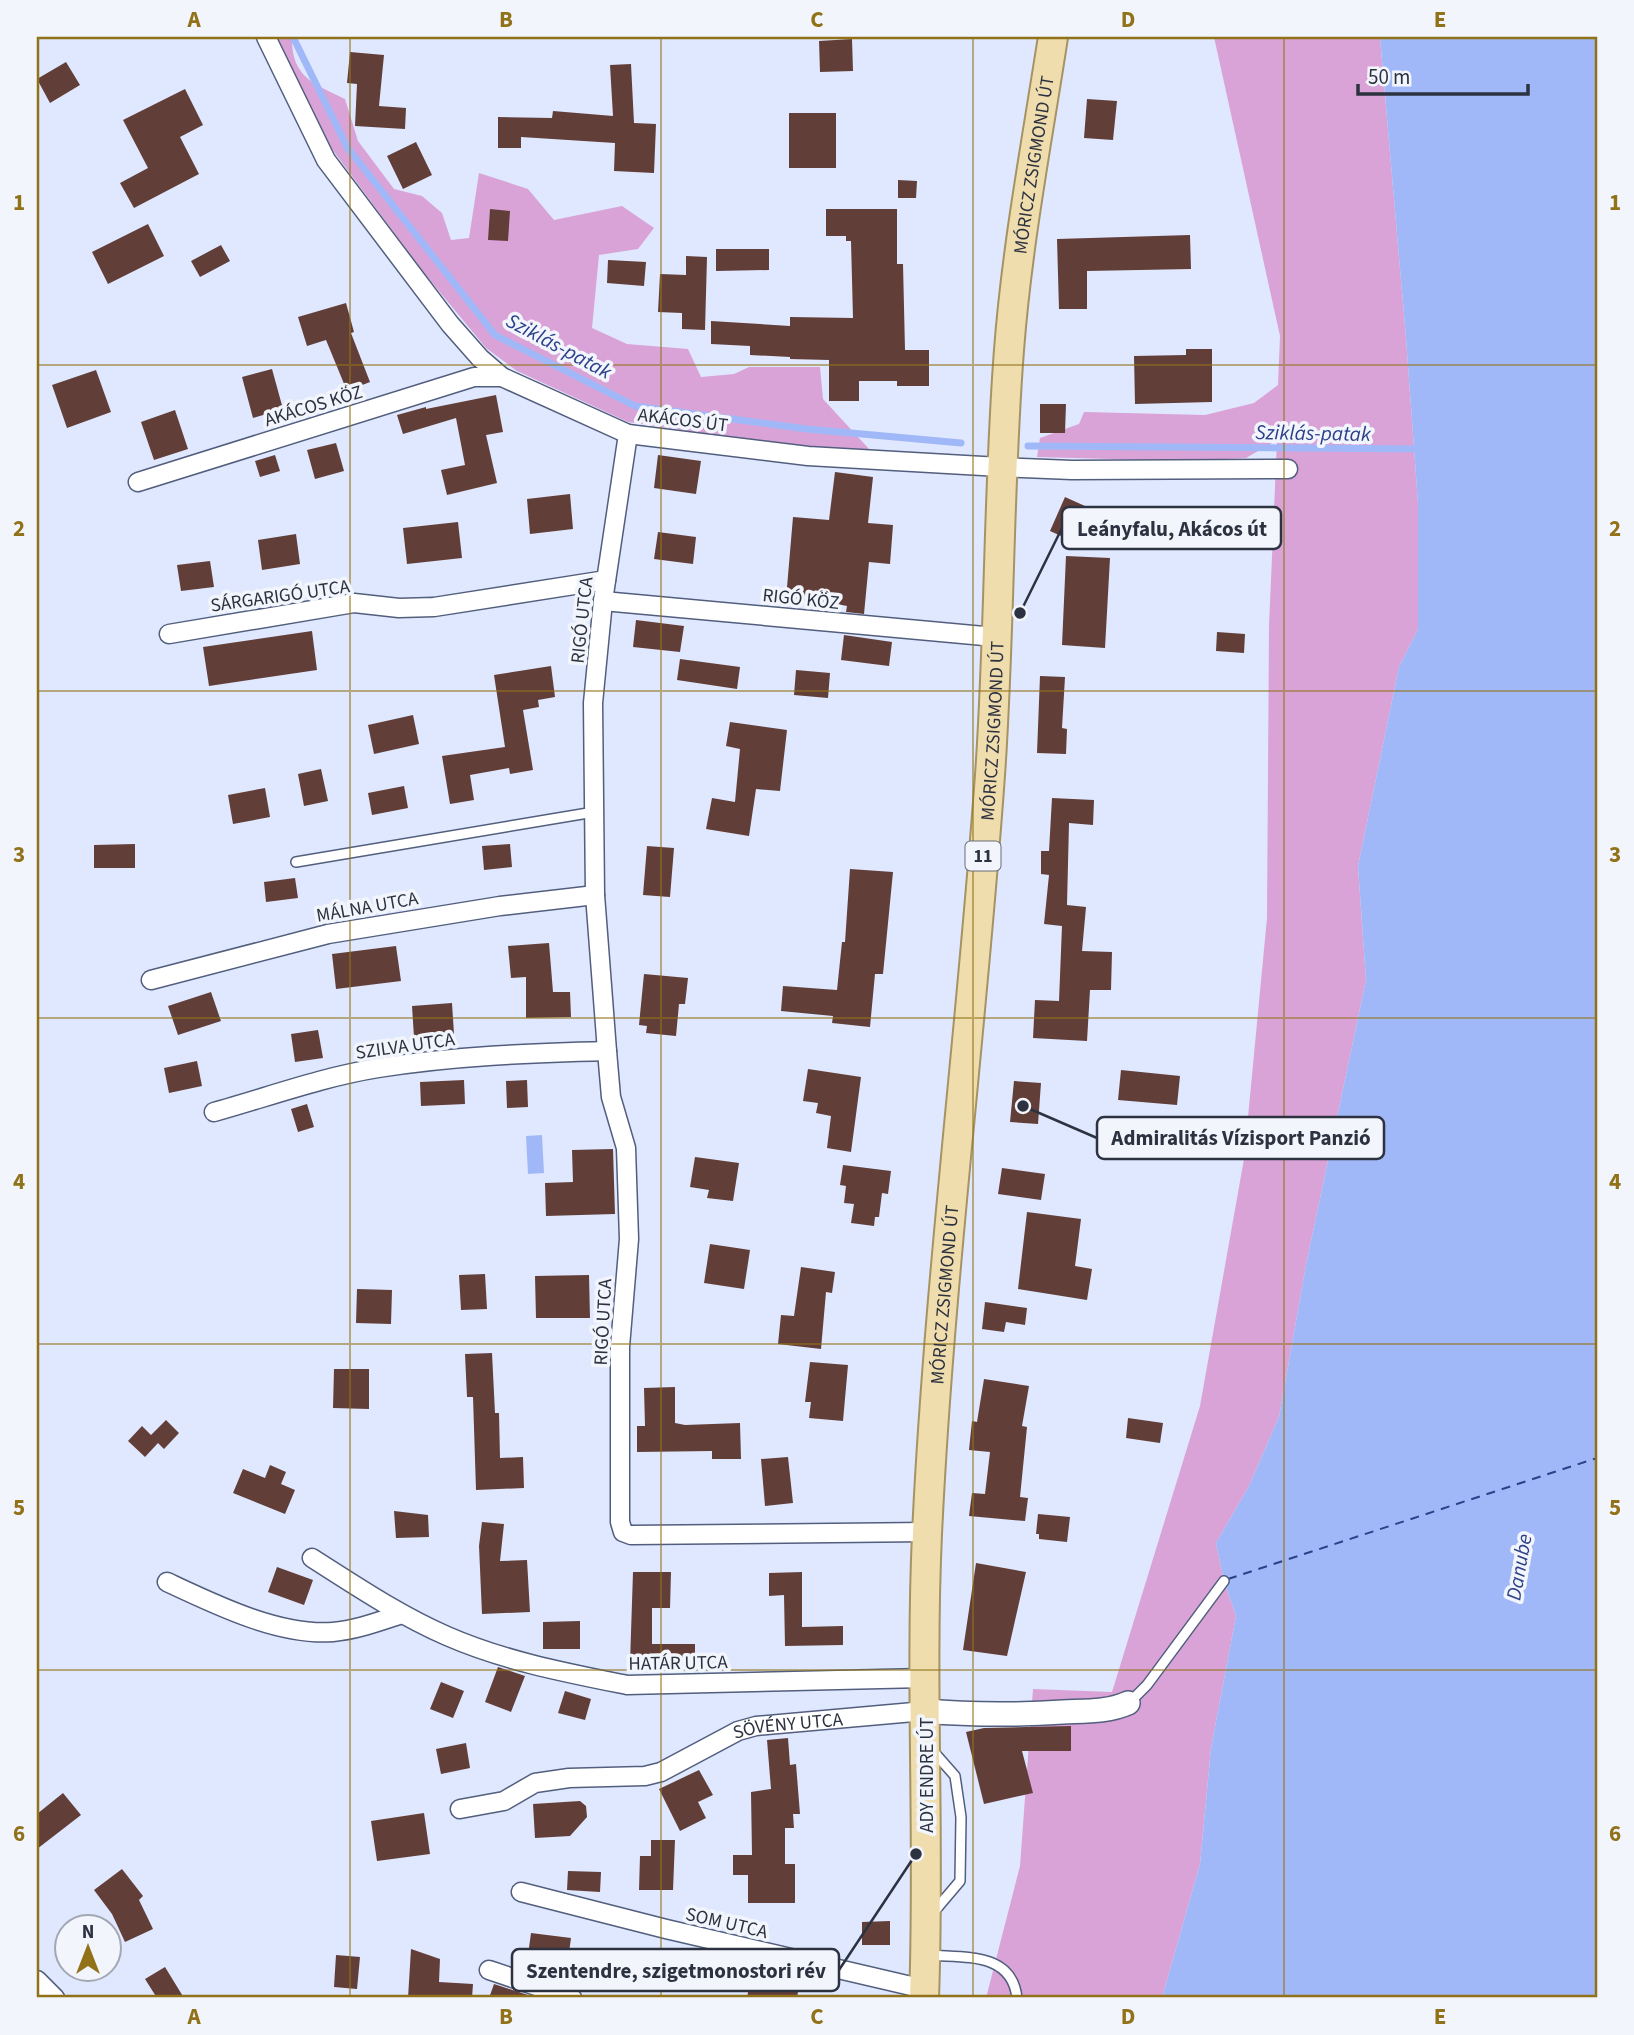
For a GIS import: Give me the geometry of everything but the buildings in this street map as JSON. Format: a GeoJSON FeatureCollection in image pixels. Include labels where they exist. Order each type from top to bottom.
{"type":"FeatureCollection","features":[{"type":"Feature","properties":{"kind":"main road","name":"MÓRICZ ZSIGMOND ÚT"},"geometry":{"type":"LineString","coordinates":[[924,1678],[927,1532],[937,1383],[989,786],[1000,467],[1009,343],[1053,37]]}},
{"type":"Feature","properties":{"kind":"main road","name":"ADY ENDRE ÚT"},"geometry":{"type":"LineString","coordinates":[[924,1678],[924,1994]]}},
{"type":"Feature","properties":{"kind":"street","name":"AKÁCOS ÚT"},"geometry":{"type":"LineString","coordinates":[[267,37],[326,160],[450,324],[502,377],[628,434],[808,456],[1000,467],[1072,470],[1288,469]]}},
{"type":"Feature","properties":{"kind":"street","name":"AKÁCOS KÖZ"},"geometry":{"type":"LineString","coordinates":[[138,482],[474,377],[502,377]]}},
{"type":"Feature","properties":{"kind":"street","name":"RIGÓ UTCA"},"geometry":{"type":"LineString","coordinates":[[628,434],[603,600],[593,703],[595,895],[611,1097],[626,1148],[629,1239],[620,1347],[620,1521],[623,1532],[631,1535],[927,1532]]}},
{"type":"Feature","properties":{"kind":"street","name":"SÁRGARIGÓ UTCA"},"geometry":{"type":"LineString","coordinates":[[169,634],[354,603],[399,608],[433,607],[606,580]]}},
{"type":"Feature","properties":{"kind":"street","name":"RIGÓ KÖZ"},"geometry":{"type":"LineString","coordinates":[[603,600],[995,637]]}},
{"type":"Feature","properties":{"kind":"street","name":"MÁLNA UTCA"},"geometry":{"type":"LineString","coordinates":[[151,980],[328,934],[500,905],[595,895]]}},
{"type":"Feature","properties":{"kind":"street","name":"SZILVA UTCA"},"geometry":{"type":"LineString","coordinates":[[214,1112],[331,1078],[377,1068],[469,1057],[607,1051]]}},
{"type":"Feature","properties":{"kind":"street","name":"HATÁR UTCA"},"geometry":{"type":"LineString","coordinates":[[312,1558],[402,1614],[449,1637],[550,1669],[628,1685],[924,1678]]}},
{"type":"Feature","properties":{"kind":"street"},"geometry":{"type":"LineString","coordinates":[[167,1583],[254,1618],[307,1632],[333,1632],[361,1627],[402,1614]]}},
{"type":"Feature","properties":{"kind":"street","name":"SÖVÉNY UTCA"},"geometry":{"type":"LineString","coordinates":[[460,1809],[504,1801],[535,1783],[569,1778],[645,1776],[661,1772],[738,1731],[756,1727],[925,1712],[983,1715],[1111,1710],[1128,1703]]}},
{"type":"Feature","properties":{"kind":"street","name":"SOM UTCA"},"geometry":{"type":"LineString","coordinates":[[521,1892],[924,1994]]}},
{"type":"Feature","properties":{"kind":"street"},"geometry":{"type":"LineString","coordinates":[[489,1970],[572,1998]]}},
{"type":"Feature","properties":{"kind":"street"},"geometry":{"type":"LineString","coordinates":[[37,1980],[55,1998]]}},
{"type":"Feature","properties":{"kind":"lane"},"geometry":{"type":"LineString","coordinates":[[296,862],[594,812]]}},
{"type":"Feature","properties":{"kind":"lane"},"geometry":{"type":"LineString","coordinates":[[1128,1703],[1147,1685],[1224,1581]]}},
{"type":"Feature","properties":{"kind":"lane"},"geometry":{"type":"LineString","coordinates":[[926,1955],[985,1959],[1005,1969],[1016,1983],[1017,1998]]}},
{"type":"Feature","properties":{"kind":"shaded area"},"geometry":{"type":"Polygon","coordinates":[[[276,37],[292,37],[295,61],[300,70],[314,83],[345,99],[358,141],[394,189],[422,196],[442,213],[451,240],[469,238],[479,173],[528,189],[554,220],[622,206],[654,228],[638,249],[599,255],[592,328],[627,344],[688,349],[701,377],[734,374],[749,367],[820,367],[823,399],[870,450],[789,446],[628,422],[517,371],[486,348],[424,273],[320,133],[276,37]]]}},
{"type":"Feature","properties":{"kind":"shaded area"},"geometry":{"type":"Polygon","coordinates":[[[1214,37],[1380,37],[1418,503],[1418,629],[1399,667],[1358,866],[1366,980],[1306,1265],[1279,1417],[1249,1486],[1216,1543],[1224,1581],[1236,1616],[1211,1748],[1200,1864],[1162,1998],[986,1998],[1020,1866],[1033,1689],[1112,1692],[1200,1406],[1244,1159],[1267,918],[1269,626],[1277,440],[1246,458],[1183,461],[1037,457],[1040,438],[1079,424],[1084,412],[1205,415],[1254,403],[1278,385],[1280,336],[1214,37]]]}},
{"type":"Feature","properties":{"kind":"water","name":"Danube"},"geometry":{"type":"Polygon","coordinates":[[[1380,37],[1597,37],[1597,1998],[1162,1998],[1200,1864],[1211,1748],[1236,1616],[1224,1581],[1216,1543],[1249,1486],[1279,1417],[1306,1265],[1366,980],[1358,866],[1399,667],[1418,629],[1418,503],[1380,37]]]}},
{"type":"Feature","properties":{"kind":"water"},"geometry":{"type":"Polygon","coordinates":[[[542,1135],[544,1173],[528,1174],[526,1136],[542,1135]]]}},
{"type":"Feature","properties":{"kind":"waterway","name":"Sziklás-patak"},"geometry":{"type":"LineString","coordinates":[[293,37],[347,147],[495,335],[635,406],[807,429],[961,443]]}},
{"type":"Feature","properties":{"kind":"waterway","name":"Sziklás-patak"},"geometry":{"type":"LineString","coordinates":[[1028,446],[1422,449]]}},
{"type":"Feature","properties":{"kind":"ferry route"},"geometry":{"type":"LineString","coordinates":[[1228,1579],[1597,1458]]}},
{"type":"Feature","properties":{"kind":"place","name":"Leányfalu, Akácos út"},"geometry":{"type":"Point","coordinates":[1020,613]}},
{"type":"Feature","properties":{"kind":"place","name":"Admiralitás Vízisport Panzió"},"geometry":{"type":"Point","coordinates":[1023,1106]}},
{"type":"Feature","properties":{"kind":"place","name":"Szentendre, szigetmonostori rév"},"geometry":{"type":"Point","coordinates":[916,1854]}}]}
